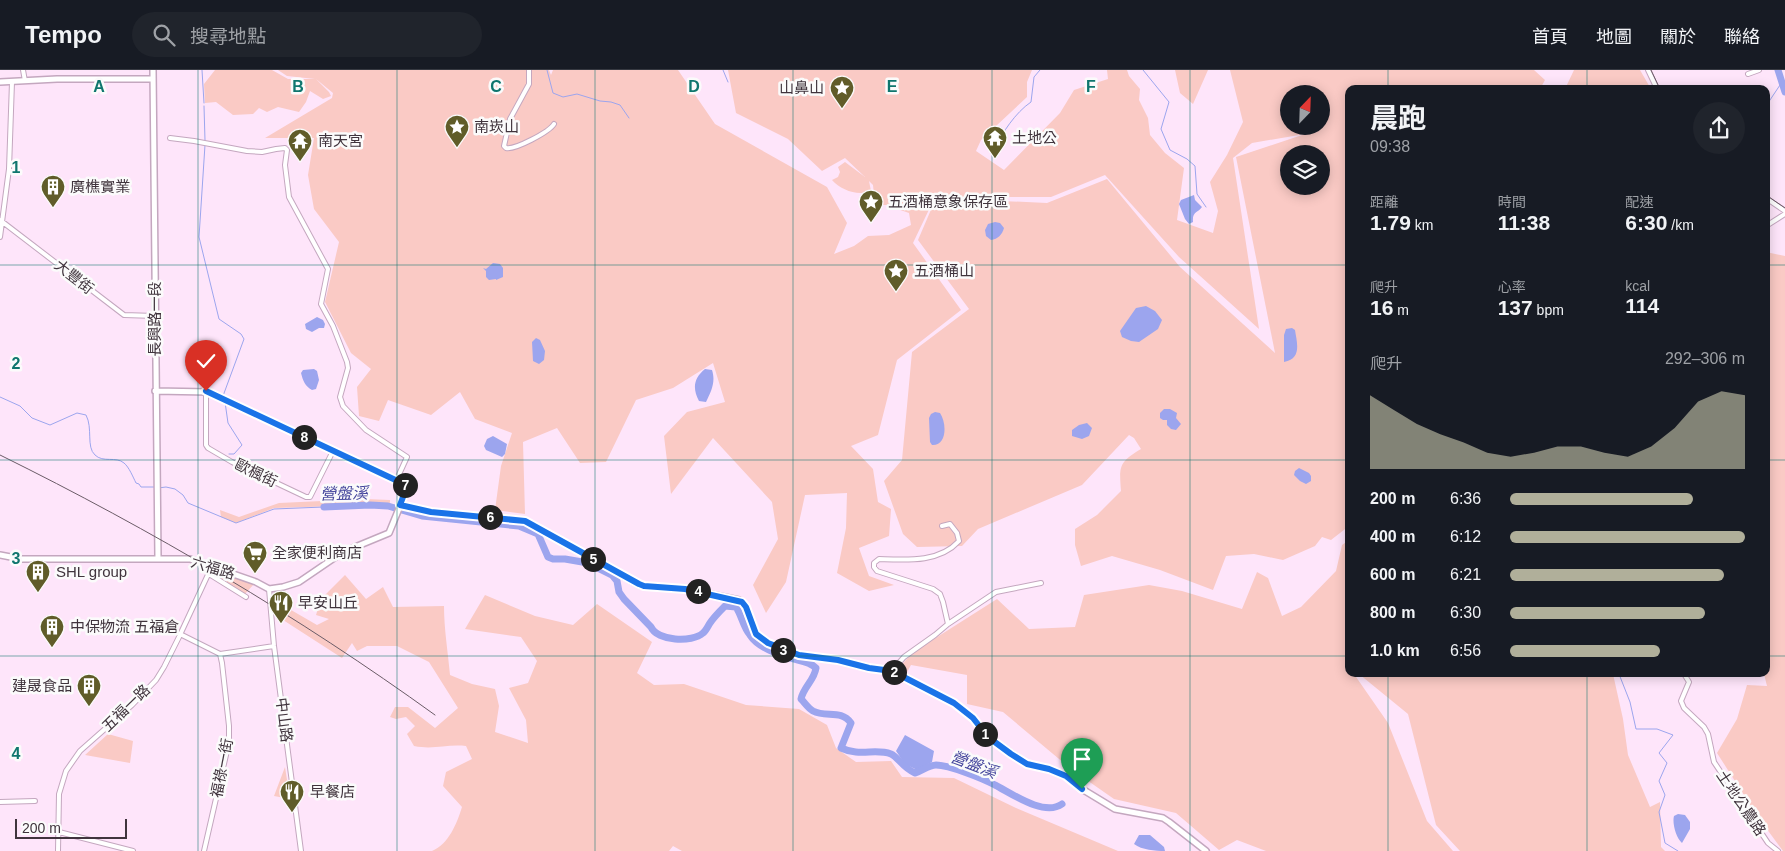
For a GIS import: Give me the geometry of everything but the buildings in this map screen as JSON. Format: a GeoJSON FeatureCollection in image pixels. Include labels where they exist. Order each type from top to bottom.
{"type":"FeatureCollection","features":[{"type":"Feature","properties":{"kind":"street"},"geometry":{"type":"LineString","coordinates":[[23,70],[25,81]]}},
{"type":"Feature","properties":{"kind":"street","name":"長興路一段"},"geometry":{"type":"LineString","coordinates":[[153,70],[158,558]]}},
{"type":"Feature","properties":{"kind":"street"},"geometry":{"type":"LineString","coordinates":[[529,70],[529,84],[510,118],[504,146],[506,148],[514,148],[536,138],[552,128],[554,124]]}},
{"type":"Feature","properties":{"kind":"street"},"geometry":{"type":"LineString","coordinates":[[1648,70],[1655,85]]}},
{"type":"Feature","properties":{"kind":"street"},"geometry":{"type":"LineString","coordinates":[[1748,74],[1759,70]]}},
{"type":"Feature","properties":{"kind":"street"},"geometry":{"type":"LineString","coordinates":[[0,82],[153,79]]}},
{"type":"Feature","properties":{"kind":"street"},"geometry":{"type":"LineString","coordinates":[[0,237],[9,169],[12,82]]}},
{"type":"Feature","properties":{"kind":"street"},"geometry":{"type":"LineString","coordinates":[[170,138],[247,151],[262,152],[285,148],[287,150],[285,165],[290,197],[328,269],[321,304],[333,326],[348,368],[340,397],[343,406],[366,430],[407,457],[396,481]]}},
{"type":"Feature","properties":{"kind":"street"},"geometry":{"type":"LineString","coordinates":[[1770,201],[1785,213],[1770,223]]}},
{"type":"Feature","properties":{"kind":"street","name":"大豐街"},"geometry":{"type":"LineString","coordinates":[[1,221],[124,315],[155,316]]}},
{"type":"Feature","properties":{"kind":"street"},"geometry":{"type":"LineString","coordinates":[[155,391],[206,391],[404,484],[406,489],[389,533],[386,536],[342,552],[299,582],[269,589]]}},
{"type":"Feature","properties":{"kind":"street","name":"歐楓街"},"geometry":{"type":"LineString","coordinates":[[206,391],[206,445],[208,448],[232,462],[306,497],[310,497],[333,451]]}},
{"type":"Feature","properties":{"kind":"street"},"geometry":{"type":"LineString","coordinates":[[400,505],[431,512],[525,521],[644,586],[685,589],[742,602],[746,607],[756,634],[768,643],[799,655],[838,660],[869,668],[892,671],[954,703],[973,718],[988,737],[1027,764],[1049,769],[1066,776],[1082,789],[1115,809],[1163,818],[1206,851]]}},
{"type":"Feature","properties":{"kind":"street"},"geometry":{"type":"LineString","coordinates":[[942,526],[950,524],[957,533],[959,541],[952,549],[925,558],[879,559],[874,563],[874,567],[877,571],[934,589],[940,594],[948,624]]}},
{"type":"Feature","properties":{"kind":"street","name":"六福路"},"geometry":{"type":"LineString","coordinates":[[0,555],[22,559],[190,559],[256,582],[269,589]]}},
{"type":"Feature","properties":{"kind":"street","name":"五福一路"},"geometry":{"type":"LineString","coordinates":[[58,851],[59,794],[66,771],[80,751],[156,680],[212,566]]}},
{"type":"Feature","properties":{"kind":"street"},"geometry":{"type":"LineString","coordinates":[[209,574],[246,597]]}},
{"type":"Feature","properties":{"kind":"street"},"geometry":{"type":"LineString","coordinates":[[892,671],[904,657],[948,624],[996,592],[1041,583]]}},
{"type":"Feature","properties":{"kind":"street","name":"中山路"},"geometry":{"type":"LineString","coordinates":[[269,589],[274,646],[301,851]]}},
{"type":"Feature","properties":{"kind":"street"},"geometry":{"type":"LineString","coordinates":[[180,634],[220,654],[274,646]]}},
{"type":"Feature","properties":{"kind":"street","name":"福祿一街"},"geometry":{"type":"LineString","coordinates":[[204,851],[229,742],[229,726],[220,654]]}},
{"type":"Feature","properties":{"kind":"street","name":"土地公農路"},"geometry":{"type":"LineString","coordinates":[[1686,677],[1689,682],[1681,701],[1684,708],[1704,727],[1708,734],[1714,762],[1768,843],[1778,851]]}},
{"type":"Feature","properties":{"kind":"street"},"geometry":{"type":"LineString","coordinates":[[0,802],[35,802]]}},
{"type":"Feature","properties":{"kind":"street"},"geometry":{"type":"LineString","coordinates":[[59,832],[133,851]]}},
{"type":"Feature","properties":{"kind":"shaded area"},"geometry":{"type":"Polygon","coordinates":[[[215,70],[272,70],[288,79],[315,79],[287,76],[278,70],[549,70],[551,75],[553,70],[678,70],[715,124],[827,187],[847,223],[834,254],[854,246],[868,236],[889,235],[911,225],[909,213],[886,205],[875,205],[873,185],[869,181],[873,201],[868,203],[864,202],[863,193],[850,191],[835,183],[832,180],[838,177],[840,172],[838,167],[845,162],[865,177],[845,158],[822,171],[788,139],[736,113],[728,70],[1032,70],[1027,82],[1027,97],[981,140],[976,151],[1004,170],[1060,113],[1074,90],[1108,79],[1107,70],[1127,70],[1129,76],[1140,89],[1139,100],[1148,118],[1150,135],[1165,153],[1184,168],[1177,220],[1213,233],[1218,211],[1210,182],[1227,155],[1243,122],[1230,70],[1534,70],[1545,80],[1542,85],[1345,85],[1345,529],[1331,540],[1322,537],[1315,546],[1283,560],[1254,554],[1226,556],[1213,590],[1160,570],[1112,556],[1081,566],[1075,545],[1075,529],[1097,515],[1121,491],[1120,476],[1124,461],[1141,449],[1134,438],[1129,435],[1082,485],[978,529],[962,546],[917,547],[903,534],[884,481],[902,460],[912,352],[969,309],[918,240],[936,198],[1047,203],[1107,179],[1180,267],[1275,353],[1236,157],[1302,135],[1330,135],[1330,85],[1280,85],[1280,135],[1299,135],[1252,143],[1233,158],[1259,329],[1179,257],[1105,175],[1051,197],[935,197],[913,243],[961,310],[897,360],[878,435],[851,446],[873,469],[878,502],[891,509],[889,536],[859,548],[869,576],[894,585],[869,591],[837,573],[846,528],[847,493],[805,495],[786,582],[766,613],[753,585],[778,539],[772,502],[713,438],[671,494],[664,436],[687,412],[725,402],[713,363],[673,388],[636,400],[606,462],[580,463],[557,428],[523,442],[525,514],[495,510],[501,466],[512,433],[475,419],[460,392],[431,415],[388,400],[379,421],[359,416],[357,387],[371,369],[351,353],[325,302],[339,242],[314,209],[308,175],[314,138],[265,138],[332,98],[333,93],[316,79],[331,96],[323,99],[310,91],[306,102],[299,112],[278,107],[267,112],[259,108],[253,114],[233,115],[216,102],[205,103],[204,84],[215,70]]]}},
{"type":"Feature","properties":{"kind":"shaded area"},"geometry":{"type":"Polygon","coordinates":[[[1175,70],[1208,70],[1193,104],[1180,93],[1175,70]]]}},
{"type":"Feature","properties":{"kind":"shaded area"},"geometry":{"type":"Polygon","coordinates":[[[1574,70],[1640,70],[1649,85],[1567,85],[1574,70]]]}},
{"type":"Feature","properties":{"kind":"shaded area"},"geometry":{"type":"Polygon","coordinates":[[[1770,253],[1785,256],[1785,851],[1783,851],[1758,817],[1717,753],[1737,719],[1747,685],[1767,686],[1765,677],[1770,677],[1770,253]]]}},
{"type":"Feature","properties":{"kind":"shaded area"},"geometry":{"type":"Polygon","coordinates":[[[365,499],[390,500],[390,506],[274,508],[236,523],[221,517],[220,510],[239,517],[279,503],[365,499]]]}},
{"type":"Feature","properties":{"kind":"shaded area"},"geometry":{"type":"Polygon","coordinates":[[[1345,543],[1345,677],[1356,677],[1388,723],[1427,821],[1453,851],[1266,851],[1237,840],[1219,850],[1176,813],[1114,799],[1071,769],[1003,712],[967,704],[967,675],[911,665],[906,674],[899,668],[912,653],[997,599],[1029,629],[1075,627],[1084,595],[1149,585],[1182,591],[1242,609],[1257,572],[1268,578],[1282,616],[1301,607],[1336,571],[1342,545],[1345,543]]]}},
{"type":"Feature","properties":{"kind":"shaded area"},"geometry":{"type":"Polygon","coordinates":[[[221,570],[254,584],[245,594],[216,576],[221,570]]]}},
{"type":"Feature","properties":{"kind":"shaded area"},"geometry":{"type":"Polygon","coordinates":[[[345,575],[366,599],[383,587],[393,607],[444,606],[450,675],[472,684],[495,689],[499,706],[495,732],[528,743],[526,720],[509,688],[528,683],[537,661],[521,637],[465,629],[485,595],[535,616],[573,625],[597,604],[652,642],[637,673],[654,685],[684,684],[746,705],[799,709],[827,725],[836,748],[856,762],[891,761],[902,777],[954,778],[1016,808],[1118,851],[682,851],[673,846],[669,851],[432,851],[448,838],[462,807],[443,786],[446,772],[472,759],[466,746],[414,746],[407,734],[415,726],[406,717],[396,719],[390,717],[395,707],[408,707],[435,728],[458,708],[429,662],[397,646],[367,646],[357,651],[352,643],[342,658],[280,618],[279,603],[317,625],[329,619],[316,615],[321,599],[345,575]]]}},
{"type":"Feature","properties":{"kind":"shaded area"},"geometry":{"type":"Polygon","coordinates":[[[1363,677],[1614,677],[1623,719],[1628,755],[1650,807],[1660,802],[1661,847],[1665,851],[1460,851],[1436,825],[1408,714],[1363,677]]]}},
{"type":"Feature","properties":{"kind":"shaded area"},"geometry":{"type":"Polygon","coordinates":[[[108,734],[133,741],[130,763],[85,755],[108,734]]]}},
{"type":"Feature","properties":{"kind":"shaded area"},"geometry":{"type":"Polygon","coordinates":[[[285,767],[290,799],[274,796],[285,767]]]}},
{"type":"Feature","properties":{"kind":"water"},"geometry":{"type":"Polygon","coordinates":[[[1194,195],[1195,200],[1202,207],[1194,214],[1193,222],[1189,224],[1179,204],[1181,200],[1194,195]]]}},
{"type":"Feature","properties":{"kind":"water"},"geometry":{"type":"Polygon","coordinates":[[[1000,223],[1004,228],[996,239],[991,240],[986,236],[985,230],[988,224],[1000,223]]]}},
{"type":"Feature","properties":{"kind":"water"},"geometry":{"type":"Polygon","coordinates":[[[493,263],[500,264],[503,268],[503,277],[489,280],[483,268],[486,269],[493,263]]]}},
{"type":"Feature","properties":{"kind":"water"},"geometry":{"type":"Polygon","coordinates":[[[1146,306],[1155,311],[1162,320],[1158,329],[1139,342],[1122,337],[1120,331],[1136,308],[1146,306]]]}},
{"type":"Feature","properties":{"kind":"water"},"geometry":{"type":"Polygon","coordinates":[[[317,317],[323,320],[324,328],[319,328],[312,332],[306,329],[305,324],[317,317]]]}},
{"type":"Feature","properties":{"kind":"water"},"geometry":{"type":"Polygon","coordinates":[[[1292,328],[1295,330],[1297,350],[1294,358],[1284,362],[1284,335],[1286,329],[1292,328]]]}},
{"type":"Feature","properties":{"kind":"water"},"geometry":{"type":"Polygon","coordinates":[[[536,338],[540,340],[545,351],[544,360],[539,364],[533,361],[532,342],[536,338]]]}},
{"type":"Feature","properties":{"kind":"water"},"geometry":{"type":"Polygon","coordinates":[[[314,369],[317,371],[319,380],[316,389],[312,390],[305,383],[301,373],[303,370],[314,369]]]}},
{"type":"Feature","properties":{"kind":"water"},"geometry":{"type":"Polygon","coordinates":[[[705,369],[712,370],[713,379],[711,391],[706,402],[699,401],[695,392],[696,380],[705,369]]]}},
{"type":"Feature","properties":{"kind":"water"},"geometry":{"type":"Polygon","coordinates":[[[1164,409],[1170,409],[1177,413],[1176,418],[1181,424],[1176,430],[1171,429],[1167,425],[1167,420],[1160,418],[1160,413],[1164,409]]]}},
{"type":"Feature","properties":{"kind":"water"},"geometry":{"type":"Polygon","coordinates":[[[935,412],[940,413],[942,417],[944,433],[941,442],[932,445],[930,442],[929,418],[935,412]]]}},
{"type":"Feature","properties":{"kind":"water"},"geometry":{"type":"Polygon","coordinates":[[[1087,423],[1092,428],[1089,436],[1082,439],[1072,436],[1072,430],[1079,425],[1087,423]]]}},
{"type":"Feature","properties":{"kind":"water"},"geometry":{"type":"Polygon","coordinates":[[[493,436],[507,444],[505,454],[502,457],[486,450],[484,446],[487,439],[493,436]]]}},
{"type":"Feature","properties":{"kind":"water"},"geometry":{"type":"Polygon","coordinates":[[[1299,468],[1309,473],[1311,481],[1306,484],[1294,475],[1295,471],[1299,468]]]}},
{"type":"Feature","properties":{"kind":"water"},"geometry":{"type":"Polygon","coordinates":[[[905,735],[934,751],[932,762],[917,770],[905,764],[896,751],[905,735]]]}},
{"type":"Feature","properties":{"kind":"water"},"geometry":{"type":"Polygon","coordinates":[[[1678,814],[1685,815],[1690,822],[1690,829],[1682,843],[1676,834],[1674,826],[1674,816],[1678,814]]]}},
{"type":"Feature","properties":{"kind":"water"},"geometry":{"type":"Polygon","coordinates":[[[1139,835],[1150,835],[1164,847],[1165,851],[1149,850],[1137,846],[1134,844],[1139,835]]]}},
{"type":"Feature","properties":{"kind":"waterway"},"geometry":{"type":"LineString","coordinates":[[202,70],[204,103]]}},
{"type":"Feature","properties":{"kind":"waterway"},"geometry":{"type":"LineString","coordinates":[[547,70],[553,93],[563,97],[577,94],[600,101],[611,102],[620,105],[629,118]]}},
{"type":"Feature","properties":{"kind":"waterway"},"geometry":{"type":"LineString","coordinates":[[723,70],[728,82]]}},
{"type":"Feature","properties":{"kind":"waterway"},"geometry":{"type":"LineString","coordinates":[[994,149],[1010,123],[1031,102],[1034,77],[1040,70]]}},
{"type":"Feature","properties":{"kind":"waterway"},"geometry":{"type":"LineString","coordinates":[[1143,70],[1169,102],[1161,129],[1170,150],[1187,159],[1195,166],[1197,194],[1206,207]]}},
{"type":"Feature","properties":{"kind":"waterway"},"geometry":{"type":"LineString","coordinates":[[1778,70],[1785,92]]}},
{"type":"Feature","properties":{"kind":"waterway"},"geometry":{"type":"LineString","coordinates":[[1770,100],[1782,82]]}},
{"type":"Feature","properties":{"kind":"waterway"},"geometry":{"type":"LineString","coordinates":[[204,106],[205,140]]}},
{"type":"Feature","properties":{"kind":"waterway"},"geometry":{"type":"LineString","coordinates":[[205,145],[199,237],[219,319],[241,334],[244,339],[223,396]]}},
{"type":"Feature","properties":{"kind":"waterway","name":"營盤溪"},"geometry":{"type":"LineString","coordinates":[[0,397],[20,406],[32,418],[50,425],[77,413],[86,415],[92,452],[102,459],[121,461],[128,467],[136,483],[141,487],[154,487]]}},
{"type":"Feature","properties":{"kind":"waterway"},"geometry":{"type":"LineString","coordinates":[[225,402],[228,423],[242,445],[234,454],[229,454]]}},
{"type":"Feature","properties":{"kind":"waterway","name":"營盤溪"},"geometry":{"type":"LineString","coordinates":[[158,488],[175,489],[183,495],[188,503],[236,523],[274,509],[324,507]]}},
{"type":"Feature","properties":{"kind":"waterway","name":"營盤溪"},"geometry":{"type":"LineString","coordinates":[[324,507],[388,506],[422,516],[519,526],[538,534],[548,557],[588,563],[612,575],[617,581],[619,592],[624,599],[655,632],[667,638],[683,639],[698,636],[705,631],[725,606],[736,607],[748,632],[757,643],[771,651],[806,662],[816,668],[801,699],[813,711],[843,716],[851,723],[841,748],[855,752],[885,752],[891,754],[915,773],[933,765],[949,767],[982,779],[1037,806],[1046,808],[1062,804]]}},
{"type":"Feature","properties":{"kind":"waterway"},"geometry":{"type":"LineString","coordinates":[[1620,677],[1630,702],[1636,729],[1657,729],[1673,735],[1659,753],[1667,763],[1659,781],[1665,795],[1659,812],[1665,843],[1678,851]]}},
{"type":"Feature","properties":{"kind":"railway"},"geometry":{"type":"LineString","coordinates":[[1651,70],[1658,85]]}},
{"type":"Feature","properties":{"kind":"railway"},"geometry":{"type":"LineString","coordinates":[[1770,198],[1785,208]]}},
{"type":"Feature","properties":{"kind":"railway"},"geometry":{"type":"LineString","coordinates":[[0,455],[113,513],[223,576],[331,643],[435,715]]}},
{"type":"Feature","properties":{"kind":"place","name":"山鼻山"},"geometry":{"type":"Point","coordinates":[842,109]}},
{"type":"Feature","properties":{"kind":"place","name":"南崁山"},"geometry":{"type":"Point","coordinates":[457,148]}},
{"type":"Feature","properties":{"kind":"place","name":"土地公"},"geometry":{"type":"Point","coordinates":[995,159]}},
{"type":"Feature","properties":{"kind":"place","name":"南天宮"},"geometry":{"type":"Point","coordinates":[300,162]}},
{"type":"Feature","properties":{"kind":"place","name":"廣樵實業"},"geometry":{"type":"Point","coordinates":[53,208]}},
{"type":"Feature","properties":{"kind":"place","name":"五酒桶意象保存區"},"geometry":{"type":"Point","coordinates":[871,223]}},
{"type":"Feature","properties":{"kind":"place","name":"五酒桶山"},"geometry":{"type":"Point","coordinates":[896,292]}},
{"type":"Feature","properties":{"kind":"place","name":"全家便利商店"},"geometry":{"type":"Point","coordinates":[255,574]}},
{"type":"Feature","properties":{"kind":"place","name":"SHL group"},"geometry":{"type":"Point","coordinates":[38,593]}},
{"type":"Feature","properties":{"kind":"place","name":"早安山丘"},"geometry":{"type":"Point","coordinates":[281,624]}},
{"type":"Feature","properties":{"kind":"place","name":"中保物流 五福倉"},"geometry":{"type":"Point","coordinates":[52,648]}},
{"type":"Feature","properties":{"kind":"place","name":"建晟食品"},"geometry":{"type":"Point","coordinates":[89,707]}},
{"type":"Feature","properties":{"kind":"place","name":"早餐店"},"geometry":{"type":"Point","coordinates":[292,813]}},
{"type":"Feature","properties":{"kind":"route"},"geometry":{"type":"LineString","coordinates":[[206,391],[404,484],[406,489],[400,505],[431,512],[518,519],[548,533],[644,586],[685,589],[739,600],[746,607],[756,634],[768,643],[799,655],[838,660],[869,668],[892,671],[954,703],[973,718],[988,737],[1027,764],[1049,769],[1066,776],[1082,789]]}}]}
